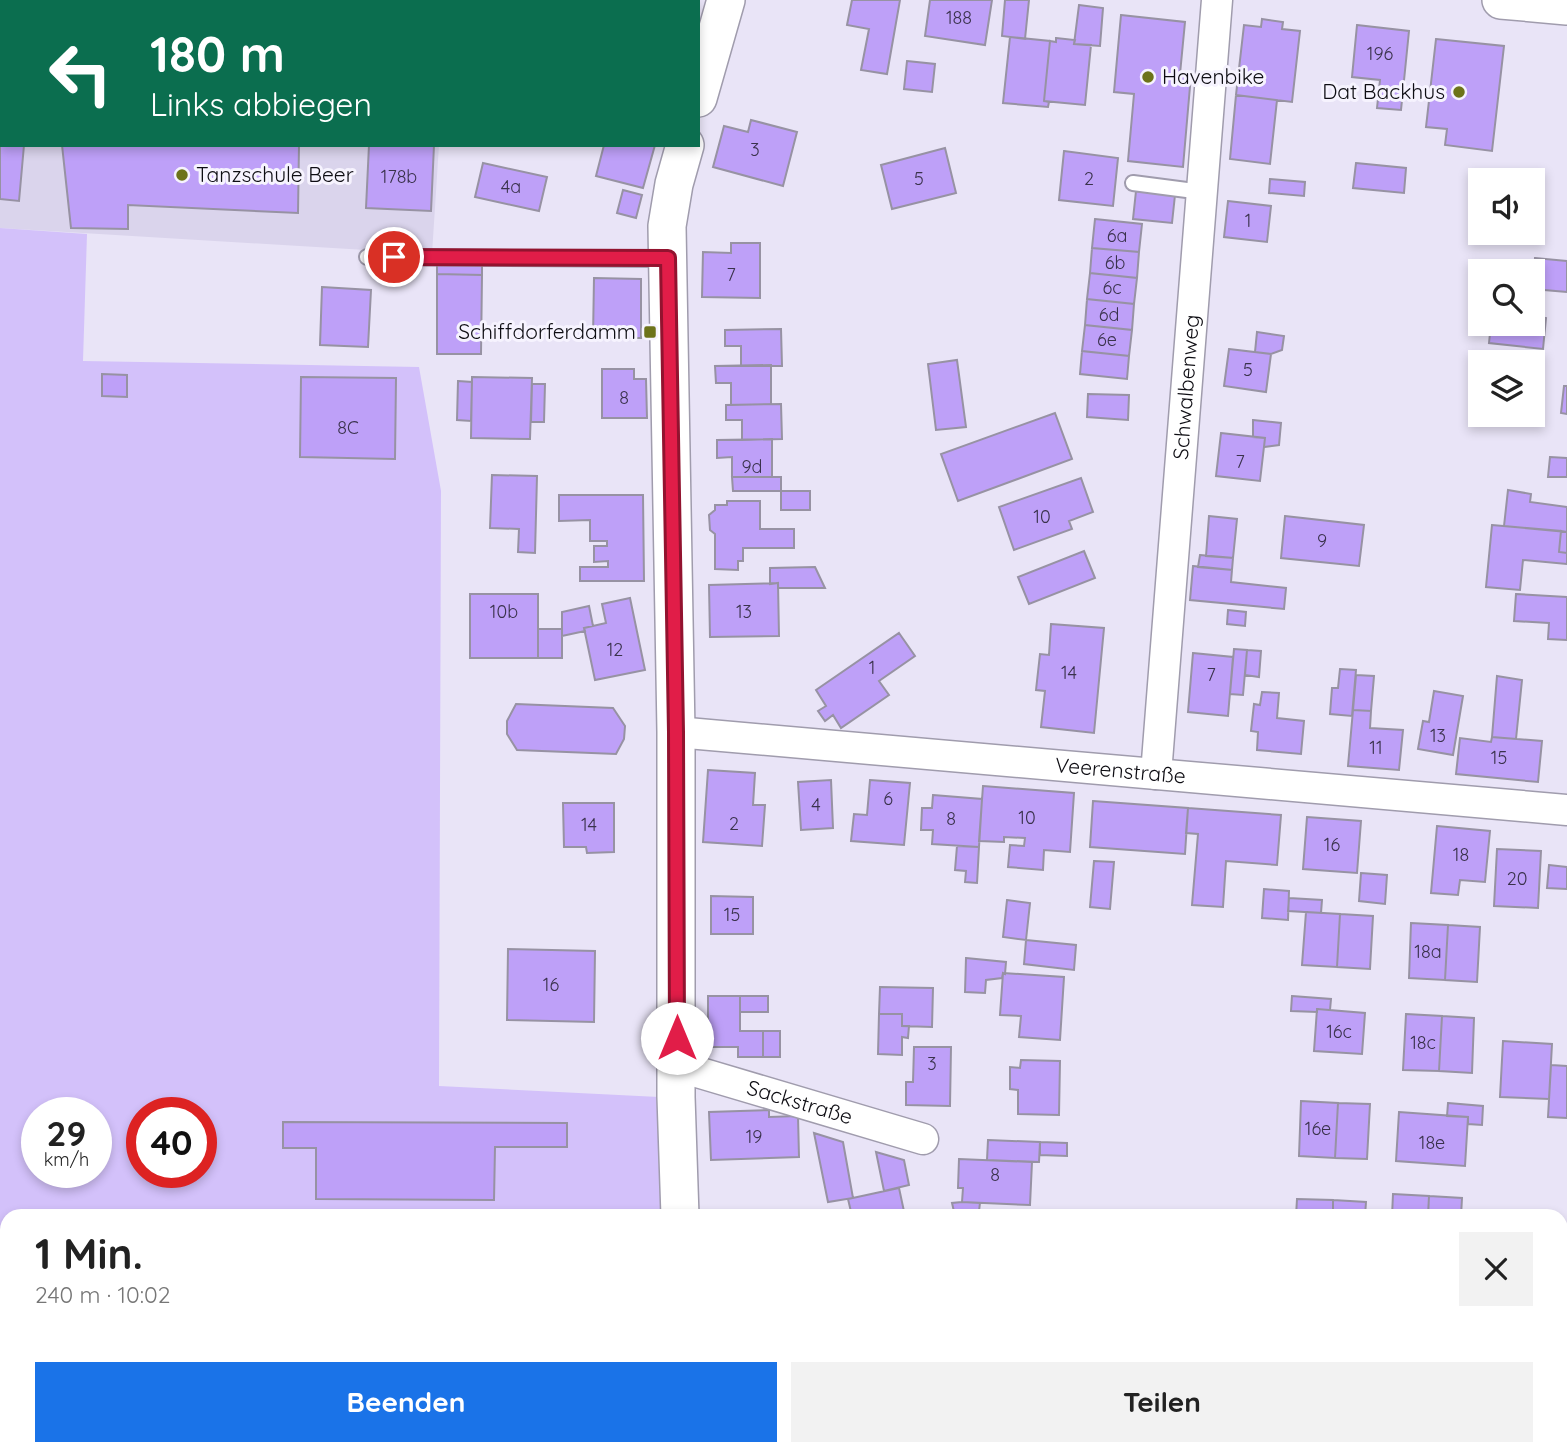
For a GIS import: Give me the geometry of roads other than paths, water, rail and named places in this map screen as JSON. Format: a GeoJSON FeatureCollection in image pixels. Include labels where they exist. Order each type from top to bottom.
{"type":"FeatureCollection","features":[{"type":"Feature","properties":{"kind":"street"},"geometry":{"type":"LineString","coordinates":[[700,91],[726,0]]}},
{"type":"Feature","properties":{"kind":"street","name":"Schwalbenweg"},"geometry":{"type":"LineString","coordinates":[[1156,774],[1217,0]]}},
{"type":"Feature","properties":{"kind":"street"},"geometry":{"type":"LineString","coordinates":[[1501,0],[1567,6]]}},
{"type":"Feature","properties":{"kind":"street"},"geometry":{"type":"LineString","coordinates":[[680,1209],[676,1110],[676,732],[667,226],[674,184],[684,147]]}},
{"type":"Feature","properties":{"kind":"street","name":"Veerenstraße"},"geometry":{"type":"LineString","coordinates":[[676,732],[1567,810]]}},
{"type":"Feature","properties":{"kind":"street","name":"Sackstraße"},"geometry":{"type":"LineString","coordinates":[[677,1066],[923,1139]]}},
{"type":"Feature","properties":{"kind":"lane"},"geometry":{"type":"LineString","coordinates":[[1133,183],[1202,192]]}},
{"type":"Feature","properties":{"kind":"lane"},"geometry":{"type":"LineString","coordinates":[[366,257],[668,258]]}},
{"type":"Feature","properties":{"kind":"place","name":"Havenbike"},"geometry":{"type":"Point","coordinates":[1148,77]}},
{"type":"Feature","properties":{"kind":"place","name":"Dat Backhus"},"geometry":{"type":"Point","coordinates":[1459,92]}},
{"type":"Feature","properties":{"kind":"place","name":"Tanzschule Beer"},"geometry":{"type":"Point","coordinates":[182,175]}},
{"type":"Feature","properties":{"kind":"place","name":"Schiffdorferdamm"},"geometry":{"type":"Point","coordinates":[650,332]}}]}
